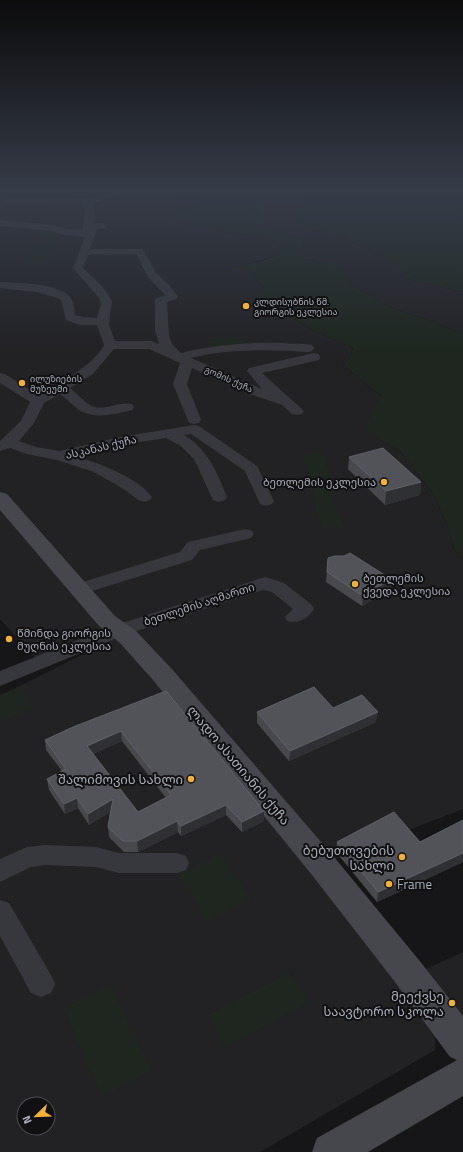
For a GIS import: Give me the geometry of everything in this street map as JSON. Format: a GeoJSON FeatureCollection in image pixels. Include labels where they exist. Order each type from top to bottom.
{"type":"FeatureCollection","features":[{"type":"Feature","properties":{"kind":"street"},"geometry":{"type":"LineString","coordinates":[[5,444],[27,423],[38,401],[59,387],[88,371],[107,351],[110,345],[102,322],[107,308],[106,299],[97,286],[81,274],[78,268],[86,246]]}},
{"type":"Feature","properties":{"kind":"street"},"geometry":{"type":"LineString","coordinates":[[84,252],[139,251],[152,275],[172,296],[161,300],[159,318],[166,345],[187,363],[180,384],[194,424],[252,470],[266,501]]}},
{"type":"Feature","properties":{"kind":"street"},"geometry":{"type":"LineString","coordinates":[[0,285],[47,290],[61,294],[66,300],[70,317],[74,320],[102,322]]}},
{"type":"Feature","properties":{"kind":"street"},"geometry":{"type":"LineString","coordinates":[[47,290],[44,292],[55,305]]}},
{"type":"Feature","properties":{"kind":"street","name":"გომის ქუჩა"},"geometry":{"type":"LineString","coordinates":[[110,345],[152,345],[179,356],[244,387],[290,405],[254,371],[311,352],[246,347],[179,356]]}},
{"type":"Feature","properties":{"kind":"street"},"geometry":{"type":"LineString","coordinates":[[0,377],[38,401]]}},
{"type":"Feature","properties":{"kind":"street"},"geometry":{"type":"LineString","coordinates":[[59,387],[70,393],[84,407],[94,411],[104,411],[127,407]]}},
{"type":"Feature","properties":{"kind":"street","name":"ასკანას ქუჩა"},"geometry":{"type":"LineString","coordinates":[[5,444],[60,456],[120,441],[166,433],[194,424]]}},
{"type":"Feature","properties":{"kind":"street"},"geometry":{"type":"LineString","coordinates":[[166,433],[178,436],[202,457],[219,497]]}},
{"type":"Feature","properties":{"kind":"street"},"geometry":{"type":"LineString","coordinates":[[60,456],[99,469],[131,487],[144,497]]}},
{"type":"Feature","properties":{"kind":"street","name":"ლადო ასათიანის ქუჩა"},"geometry":{"type":"LineString","coordinates":[[0,498],[107,620],[128,637],[162,674],[323,866],[407,971],[463,1045]]}},
{"type":"Feature","properties":{"kind":"street"},"geometry":{"type":"LineString","coordinates":[[79,589],[186,556],[194,546],[246,534]]}},
{"type":"Feature","properties":{"kind":"street","name":"ბეთლემის აღმართი"},"geometry":{"type":"LineString","coordinates":[[120,630],[265,583],[267,585],[278,587],[305,609],[294,617]]}},
{"type":"Feature","properties":{"kind":"street"},"geometry":{"type":"LineString","coordinates":[[0,679],[120,630]]}},
{"type":"Feature","properties":{"kind":"street"},"geometry":{"type":"LineString","coordinates":[[0,871],[28,857],[45,855],[76,855],[96,857],[119,863],[177,863]]}},
{"type":"Feature","properties":{"kind":"street"},"geometry":{"type":"LineString","coordinates":[[0,912],[41,984]]}},
{"type":"Feature","properties":{"kind":"street"},"geometry":{"type":"LineString","coordinates":[[331,1152],[463,1076]]}},
{"type":"Feature","properties":{"kind":"shaded area"},"geometry":{"type":"Polygon","coordinates":[[[0,246],[277,246],[277,255],[235,268],[252,271],[256,280],[266,289],[261,303],[280,306],[292,318],[319,333],[353,348],[349,359],[343,365],[381,396],[377,438],[400,451],[432,492],[446,522],[454,549],[463,559],[463,809],[324,863],[0,493],[0,246]]]}},
{"type":"Feature","properties":{"kind":"shaded area"},"geometry":{"type":"Polygon","coordinates":[[[34,246],[52,246],[47,260],[41,260],[39,263],[25,263],[34,246]]]}},
{"type":"Feature","properties":{"kind":"shaded area"},"geometry":{"type":"Polygon","coordinates":[[[277,246],[303,246],[301,259],[333,263],[346,280],[385,305],[463,333],[463,559],[454,549],[446,522],[432,492],[400,451],[377,438],[365,428],[381,396],[343,365],[349,359],[353,348],[319,333],[292,318],[280,306],[261,303],[254,297],[266,289],[256,280],[252,271],[233,268],[265,260],[277,255],[277,246]]]}},
{"type":"Feature","properties":{"kind":"shaded area"},"geometry":{"type":"Polygon","coordinates":[[[303,246],[361,246],[398,264],[403,278],[463,292],[463,333],[385,305],[346,280],[332,263],[301,259],[303,246]]]}},
{"type":"Feature","properties":{"kind":"shaded area"},"geometry":{"type":"Polygon","coordinates":[[[361,246],[463,246],[463,292],[403,278],[398,264],[361,246]]]}},
{"type":"Feature","properties":{"kind":"shaded area"},"geometry":{"type":"Polygon","coordinates":[[[235,336],[247,346],[215,349],[207,341],[235,336]]]}},
{"type":"Feature","properties":{"kind":"shaded area"},"geometry":{"type":"Polygon","coordinates":[[[313,452],[325,452],[336,511],[344,527],[322,527],[315,513],[316,502],[303,455],[313,452]]]}},
{"type":"Feature","properties":{"kind":"shaded area"},"geometry":{"type":"Polygon","coordinates":[[[0,504],[105,621],[103,631],[35,658],[0,619],[0,504]]]}},
{"type":"Feature","properties":{"kind":"shaded area"},"geometry":{"type":"Polygon","coordinates":[[[121,639],[193,721],[436,1030],[435,1050],[260,1152],[0,1152],[0,695],[111,640],[121,639]]]}},
{"type":"Feature","properties":{"kind":"shaded area"},"geometry":{"type":"Polygon","coordinates":[[[20,686],[33,709],[0,723],[0,695],[20,686]]]}},
{"type":"Feature","properties":{"kind":"shaded area"},"geometry":{"type":"Polygon","coordinates":[[[220,854],[251,899],[207,921],[178,875],[220,854]]]}},
{"type":"Feature","properties":{"kind":"shaded area","name":"მეექვსე საავტორო სკოლა"},"geometry":{"type":"Polygon","coordinates":[[[463,952],[463,1033],[417,973],[463,952]]]}},
{"type":"Feature","properties":{"kind":"shaded area"},"geometry":{"type":"Polygon","coordinates":[[[290,972],[309,1002],[225,1047],[208,1015],[290,972]]]}},
{"type":"Feature","properties":{"kind":"shaded area"},"geometry":{"type":"Polygon","coordinates":[[[111,985],[152,1070],[102,1097],[63,1008],[111,985]]]}},
{"type":"Feature","properties":{"kind":"building"},"geometry":{"type":"Polygon","coordinates":[[[383,448],[421,482],[386,491],[349,457],[383,448]]]}},
{"type":"Feature","properties":{"kind":"building"},"geometry":{"type":"Polygon","coordinates":[[[350,553],[391,579],[363,596],[327,572],[328,558],[344,556],[350,553]]]}},
{"type":"Feature","properties":{"kind":"building"},"geometry":{"type":"Polygon","coordinates":[[[314,687],[333,708],[362,695],[378,712],[290,751],[257,712],[314,687]]]}},
{"type":"Feature","properties":{"kind":"building","name":"შალიმოვის სახლი"},"geometry":{"type":"Polygon","coordinates":[[[166,691],[264,811],[242,822],[226,805],[181,826],[177,821],[137,841],[123,841],[108,827],[113,799],[88,814],[77,798],[64,804],[47,779],[66,769],[45,740],[73,727],[166,691]],[[121,731],[87,746],[138,812],[171,795],[121,731]]]}},
{"type":"Feature","properties":{"kind":"building","name":"ბებუთოვების სახლი"},"geometry":{"type":"Polygon","coordinates":[[[394,812],[420,842],[463,820],[463,853],[378,892],[337,842],[394,812]]]}},
{"type":"Feature","properties":{"kind":"place","name":"კლდისუბნის წმ. გიორგის ეკლესია"},"geometry":{"type":"Point","coordinates":[246,306]}},
{"type":"Feature","properties":{"kind":"place","name":"ილუზიების მუზეუმი"},"geometry":{"type":"Point","coordinates":[22,383]}},
{"type":"Feature","properties":{"kind":"place","name":"ბეთლემის ეკლესია"},"geometry":{"type":"Point","coordinates":[384,482]}},
{"type":"Feature","properties":{"kind":"place","name":"ბეთლემის ქვედა ეკლესია"},"geometry":{"type":"Point","coordinates":[355,584]}},
{"type":"Feature","properties":{"kind":"place","name":"წმინდა გიორგის მუღნის ეკლესია"},"geometry":{"type":"Point","coordinates":[9,639]}},
{"type":"Feature","properties":{"kind":"place","name":"შალიმოვის სახლი"},"geometry":{"type":"Point","coordinates":[191,779]}},
{"type":"Feature","properties":{"kind":"place","name":"ბებუთოვების სახლი"},"geometry":{"type":"Point","coordinates":[402,857]}},
{"type":"Feature","properties":{"kind":"place","name":"Frame"},"geometry":{"type":"Point","coordinates":[389,884]}},
{"type":"Feature","properties":{"kind":"place","name":"მეექვსე საავტორო სკოლა"},"geometry":{"type":"Point","coordinates":[452,1003]}}]}
